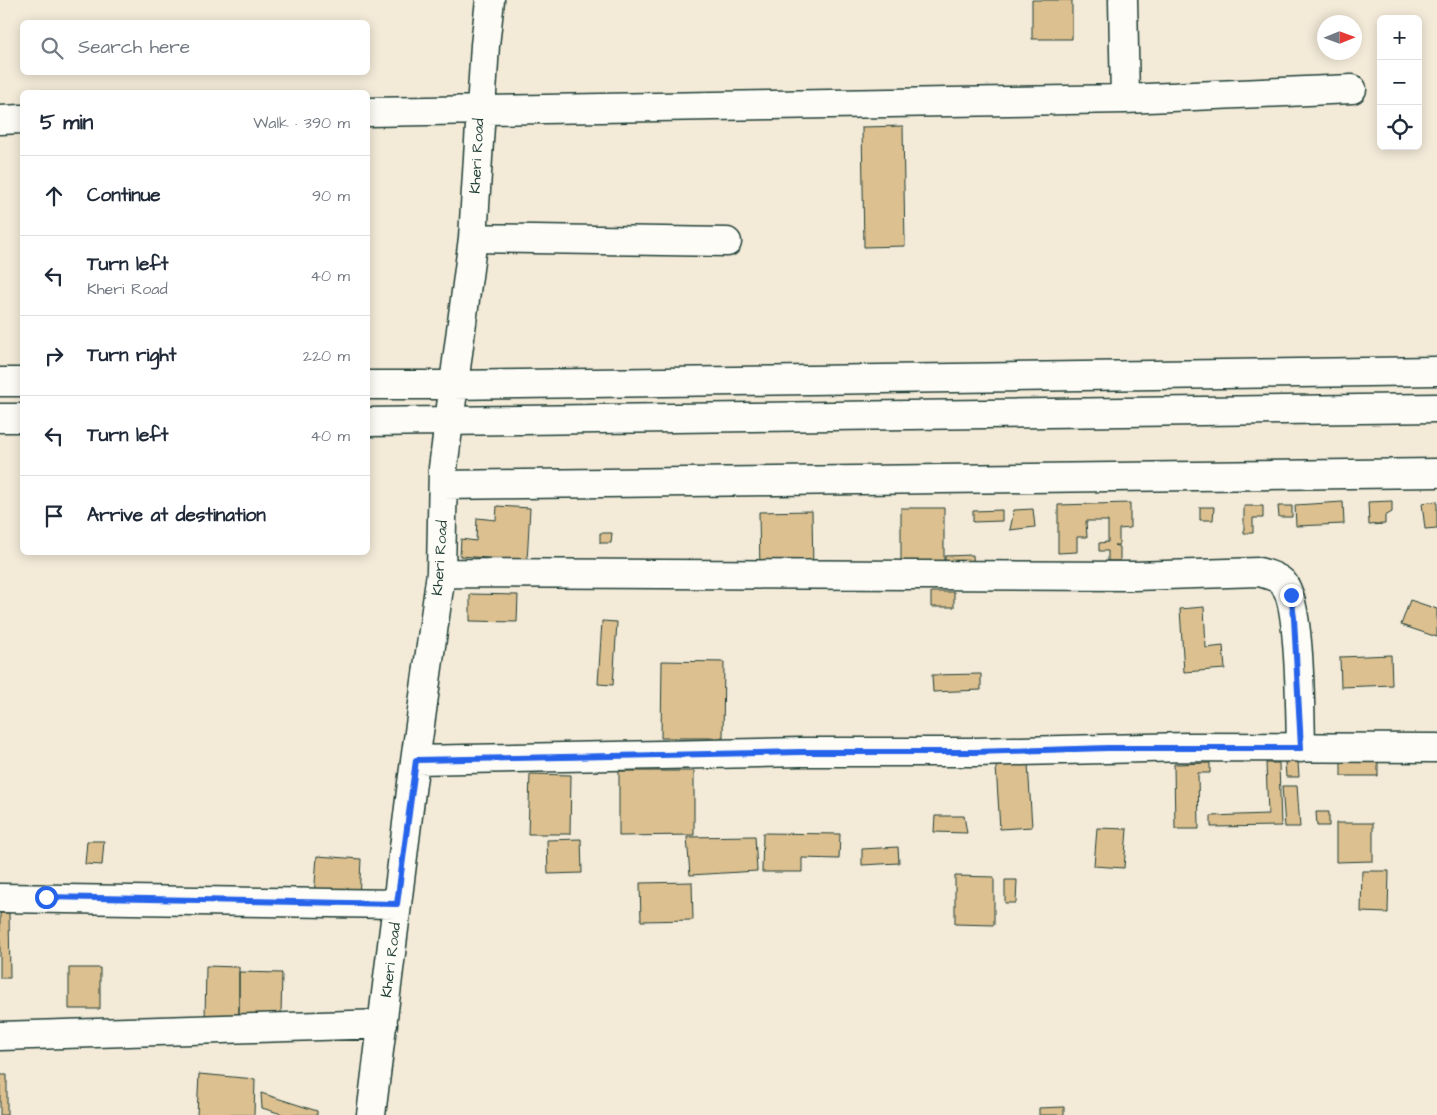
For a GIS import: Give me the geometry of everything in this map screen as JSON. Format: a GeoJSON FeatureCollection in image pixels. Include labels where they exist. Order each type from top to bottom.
{"type":"FeatureCollection","features":[{"type":"Feature","properties":{"kind":"street","name":"Kheri Road"},"geometry":{"type":"LineString","coordinates":[[371,1115],[441,573],[443,468],[472,238],[480,110],[490,0]]}},
{"type":"Feature","properties":{"kind":"street"},"geometry":{"type":"LineString","coordinates":[[1123,0],[1125,99]]}},
{"type":"Feature","properties":{"kind":"street"},"geometry":{"type":"LineString","coordinates":[[370,112],[1125,99],[1352,89]]}},
{"type":"Feature","properties":{"kind":"street"},"geometry":{"type":"LineString","coordinates":[[0,120],[20,119]]}},
{"type":"Feature","properties":{"kind":"street"},"geometry":{"type":"LineString","coordinates":[[472,238],[727,242]]}},
{"type":"Feature","properties":{"kind":"street"},"geometry":{"type":"LineString","coordinates":[[370,384],[453,386],[1437,371]]}},
{"type":"Feature","properties":{"kind":"street"},"geometry":{"type":"LineString","coordinates":[[0,382],[20,382]]}},
{"type":"Feature","properties":{"kind":"street"},"geometry":{"type":"LineString","coordinates":[[370,422],[1437,408]]}},
{"type":"Feature","properties":{"kind":"street"},"geometry":{"type":"LineString","coordinates":[[0,418],[20,418]]}},
{"type":"Feature","properties":{"kind":"street"},"geometry":{"type":"LineString","coordinates":[[443,485],[1437,473]]}},
{"type":"Feature","properties":{"kind":"street"},"geometry":{"type":"LineString","coordinates":[[441,573],[1134,576],[1259,572],[1283,582],[1291,595],[1301,748]]}},
{"type":"Feature","properties":{"kind":"street"},"geometry":{"type":"LineString","coordinates":[[416,760],[791,752],[974,752],[1108,748],[1437,748]]}},
{"type":"Feature","properties":{"kind":"street"},"geometry":{"type":"LineString","coordinates":[[0,898],[397,904]]}},
{"type":"Feature","properties":{"kind":"street"},"geometry":{"type":"LineString","coordinates":[[0,1036],[383,1024]]}},
{"type":"Feature","properties":{"kind":"building"},"geometry":{"type":"Polygon","coordinates":[[[1032,0],[1072,0],[1072,39],[1032,39],[1032,0]]]}},
{"type":"Feature","properties":{"kind":"building"},"geometry":{"type":"Polygon","coordinates":[[[903,126],[905,246],[864,247],[862,127],[903,126]]]}},
{"type":"Feature","properties":{"kind":"building"},"geometry":{"type":"Polygon","coordinates":[[[1392,501],[1392,512],[1385,516],[1385,524],[1369,525],[1368,502],[1392,501]]]}},
{"type":"Feature","properties":{"kind":"building"},"geometry":{"type":"Polygon","coordinates":[[[1437,501],[1437,528],[1425,529],[1422,503],[1437,501]]]}},
{"type":"Feature","properties":{"kind":"building"},"geometry":{"type":"Polygon","coordinates":[[[1343,502],[1344,524],[1296,526],[1295,505],[1343,502]]]}},
{"type":"Feature","properties":{"kind":"building"},"geometry":{"type":"Polygon","coordinates":[[[1130,503],[1130,528],[1119,529],[1119,545],[1114,545],[1120,547],[1120,561],[1108,561],[1108,551],[1099,551],[1099,543],[1108,542],[1108,521],[1086,521],[1087,537],[1077,537],[1077,552],[1058,553],[1058,505],[1130,503]]]}},
{"type":"Feature","properties":{"kind":"building"},"geometry":{"type":"Polygon","coordinates":[[[497,506],[530,508],[527,561],[460,556],[461,539],[476,541],[477,518],[496,520],[497,506]]]}},
{"type":"Feature","properties":{"kind":"building"},"geometry":{"type":"Polygon","coordinates":[[[1244,506],[1263,506],[1263,518],[1253,518],[1253,533],[1244,533],[1244,506]]]}},
{"type":"Feature","properties":{"kind":"building"},"geometry":{"type":"Polygon","coordinates":[[[1278,506],[1292,506],[1292,517],[1279,517],[1278,506]]]}},
{"type":"Feature","properties":{"kind":"building"},"geometry":{"type":"Polygon","coordinates":[[[1200,507],[1214,507],[1213,520],[1200,520],[1200,507]]]}},
{"type":"Feature","properties":{"kind":"building"},"geometry":{"type":"Polygon","coordinates":[[[901,508],[944,508],[944,571],[901,571],[901,508]]]}},
{"type":"Feature","properties":{"kind":"building"},"geometry":{"type":"Polygon","coordinates":[[[1033,509],[1035,527],[1010,530],[1014,510],[1033,509]]]}},
{"type":"Feature","properties":{"kind":"building"},"geometry":{"type":"Polygon","coordinates":[[[1002,510],[1002,521],[973,522],[973,511],[1002,510]]]}},
{"type":"Feature","properties":{"kind":"building"},"geometry":{"type":"Polygon","coordinates":[[[812,511],[813,573],[760,574],[759,512],[812,511]]]}},
{"type":"Feature","properties":{"kind":"building"},"geometry":{"type":"Polygon","coordinates":[[[600,533],[612,533],[611,543],[600,543],[600,533]]]}},
{"type":"Feature","properties":{"kind":"building"},"geometry":{"type":"Polygon","coordinates":[[[973,555],[974,572],[945,572],[945,556],[973,555]]]}},
{"type":"Feature","properties":{"kind":"building"},"geometry":{"type":"Polygon","coordinates":[[[931,592],[954,592],[954,607],[931,607],[931,592]]]}},
{"type":"Feature","properties":{"kind":"building"},"geometry":{"type":"Polygon","coordinates":[[[470,594],[518,595],[517,622],[470,621],[470,594]]]}},
{"type":"Feature","properties":{"kind":"building"},"geometry":{"type":"Polygon","coordinates":[[[1410,600],[1437,609],[1437,637],[1401,625],[1410,600]]]}},
{"type":"Feature","properties":{"kind":"building"},"geometry":{"type":"Polygon","coordinates":[[[1204,607],[1206,648],[1223,646],[1225,669],[1184,672],[1180,609],[1204,607]]]}},
{"type":"Feature","properties":{"kind":"building"},"geometry":{"type":"Polygon","coordinates":[[[602,621],[617,622],[613,685],[598,684],[602,621]]]}},
{"type":"Feature","properties":{"kind":"building"},"geometry":{"type":"Polygon","coordinates":[[[1391,655],[1392,685],[1341,687],[1340,657],[1391,655]]]}},
{"type":"Feature","properties":{"kind":"building"},"geometry":{"type":"Polygon","coordinates":[[[662,661],[724,662],[723,738],[661,738],[662,661]]]}},
{"type":"Feature","properties":{"kind":"building"},"geometry":{"type":"Polygon","coordinates":[[[981,674],[981,690],[933,692],[932,675],[981,674]]]}},
{"type":"Feature","properties":{"kind":"building"},"geometry":{"type":"Polygon","coordinates":[[[1378,760],[1378,776],[1341,776],[1341,761],[1378,760]]]}},
{"type":"Feature","properties":{"kind":"building"},"geometry":{"type":"Polygon","coordinates":[[[1298,762],[1299,777],[1286,777],[1285,763],[1298,762]]]}},
{"type":"Feature","properties":{"kind":"building"},"geometry":{"type":"Polygon","coordinates":[[[1210,763],[1210,773],[1198,773],[1199,829],[1175,829],[1174,764],[1210,763]]]}},
{"type":"Feature","properties":{"kind":"building"},"geometry":{"type":"Polygon","coordinates":[[[1266,763],[1279,763],[1281,826],[1211,827],[1211,816],[1268,814],[1266,763]]]}},
{"type":"Feature","properties":{"kind":"building"},"geometry":{"type":"Polygon","coordinates":[[[1028,764],[1032,827],[1000,829],[996,766],[1028,764]]]}},
{"type":"Feature","properties":{"kind":"building"},"geometry":{"type":"Polygon","coordinates":[[[619,771],[694,771],[694,835],[619,836],[619,771]]]}},
{"type":"Feature","properties":{"kind":"building"},"geometry":{"type":"Polygon","coordinates":[[[530,774],[571,775],[570,834],[528,834],[530,774]]]}},
{"type":"Feature","properties":{"kind":"building"},"geometry":{"type":"Polygon","coordinates":[[[1282,786],[1297,786],[1300,827],[1285,827],[1282,786]]]}},
{"type":"Feature","properties":{"kind":"building"},"geometry":{"type":"Polygon","coordinates":[[[1316,812],[1329,812],[1329,826],[1317,826],[1316,812]]]}},
{"type":"Feature","properties":{"kind":"building"},"geometry":{"type":"Polygon","coordinates":[[[935,816],[964,816],[967,833],[934,832],[935,816]]]}},
{"type":"Feature","properties":{"kind":"building"},"geometry":{"type":"Polygon","coordinates":[[[1336,823],[1373,823],[1373,861],[1336,862],[1336,823]]]}},
{"type":"Feature","properties":{"kind":"building"},"geometry":{"type":"Polygon","coordinates":[[[1097,828],[1127,829],[1124,868],[1094,866],[1097,828]]]}},
{"type":"Feature","properties":{"kind":"building"},"geometry":{"type":"Polygon","coordinates":[[[763,833],[840,834],[839,859],[802,858],[802,872],[762,872],[763,833]]]}},
{"type":"Feature","properties":{"kind":"building"},"geometry":{"type":"Polygon","coordinates":[[[755,836],[757,871],[690,875],[687,837],[755,836]]]}},
{"type":"Feature","properties":{"kind":"building"},"geometry":{"type":"Polygon","coordinates":[[[581,839],[582,873],[548,874],[547,840],[581,839]]]}},
{"type":"Feature","properties":{"kind":"building"},"geometry":{"type":"Polygon","coordinates":[[[87,841],[104,841],[102,865],[85,864],[87,841]]]}},
{"type":"Feature","properties":{"kind":"building"},"geometry":{"type":"Polygon","coordinates":[[[898,847],[899,863],[862,865],[862,849],[898,847]]]}},
{"type":"Feature","properties":{"kind":"building"},"geometry":{"type":"Polygon","coordinates":[[[317,856],[361,859],[359,899],[314,897],[317,856]]]}},
{"type":"Feature","properties":{"kind":"building"},"geometry":{"type":"Polygon","coordinates":[[[1362,871],[1389,871],[1388,913],[1361,912],[1362,871]]]}},
{"type":"Feature","properties":{"kind":"building"},"geometry":{"type":"Polygon","coordinates":[[[955,876],[994,877],[994,925],[955,924],[955,876]]]}},
{"type":"Feature","properties":{"kind":"building"},"geometry":{"type":"Polygon","coordinates":[[[1005,880],[1017,880],[1016,903],[1005,903],[1005,880]]]}},
{"type":"Feature","properties":{"kind":"building"},"geometry":{"type":"Polygon","coordinates":[[[692,882],[693,920],[641,921],[640,883],[692,882]]]}},
{"type":"Feature","properties":{"kind":"building"},"geometry":{"type":"Polygon","coordinates":[[[0,913],[9,913],[10,978],[0,978],[0,913]]]}},
{"type":"Feature","properties":{"kind":"building"},"geometry":{"type":"Polygon","coordinates":[[[206,966],[239,967],[239,1015],[205,1021],[206,966]]]}},
{"type":"Feature","properties":{"kind":"building"},"geometry":{"type":"Polygon","coordinates":[[[69,968],[100,968],[100,1009],[69,1009],[69,968]]]}},
{"type":"Feature","properties":{"kind":"building"},"geometry":{"type":"Polygon","coordinates":[[[239,972],[282,973],[281,1015],[239,1015],[239,972]]]}},
{"type":"Feature","properties":{"kind":"building"},"geometry":{"type":"Polygon","coordinates":[[[199,1074],[255,1079],[254,1115],[197,1115],[199,1074]]]}},
{"type":"Feature","properties":{"kind":"building"},"geometry":{"type":"Polygon","coordinates":[[[0,1075],[7,1075],[7,1115],[0,1115],[0,1075]]]}},
{"type":"Feature","properties":{"kind":"building"},"geometry":{"type":"Polygon","coordinates":[[[261,1093],[317,1111],[317,1115],[285,1115],[262,1108],[261,1093]]]}},
{"type":"Feature","properties":{"kind":"building"},"geometry":{"type":"Polygon","coordinates":[[[1064,1107],[1064,1115],[1039,1115],[1039,1108],[1064,1107]]]}},
{"type":"Feature","properties":{"kind":"route"},"geometry":{"type":"LineString","coordinates":[[46,897],[397,904],[416,760],[801,752],[974,752],[1188,747],[1301,748],[1291,595]]}}]}
